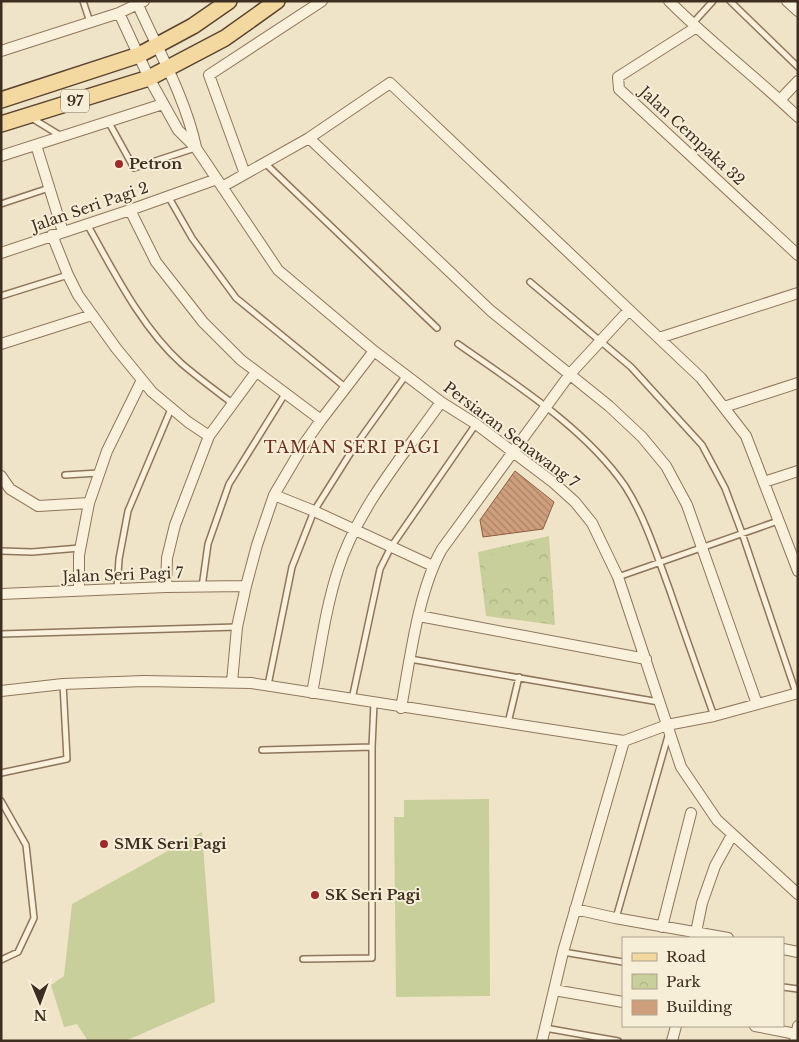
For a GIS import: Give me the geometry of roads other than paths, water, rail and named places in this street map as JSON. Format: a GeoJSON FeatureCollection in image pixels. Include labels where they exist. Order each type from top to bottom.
{"type":"FeatureCollection","features":[{"type":"Feature","properties":{"kind":"main road","name":"97"},"geometry":{"type":"LineString","coordinates":[[1,100],[139,55],[193,26],[229,1]]}},
{"type":"Feature","properties":{"kind":"main road","name":"97"},"geometry":{"type":"LineString","coordinates":[[1,124],[149,78],[225,38],[277,1]]}},
{"type":"Feature","properties":{"kind":"street"},"geometry":{"type":"LineString","coordinates":[[245,174],[210,75],[322,1]]}},
{"type":"Feature","properties":{"kind":"street"},"geometry":{"type":"LineString","coordinates":[[669,1],[693,26],[798,117]]}},
{"type":"Feature","properties":{"kind":"street"},"geometry":{"type":"LineString","coordinates":[[787,1],[798,11]]}},
{"type":"Feature","properties":{"kind":"street"},"geometry":{"type":"LineString","coordinates":[[1,51],[119,13],[141,3],[156,47],[168,69],[191,125],[196,148]]}},
{"type":"Feature","properties":{"kind":"street"},"geometry":{"type":"LineString","coordinates":[[119,13],[163,104],[178,130],[196,148]]}},
{"type":"Feature","properties":{"kind":"street","name":"Jalan Cempaka 32"},"geometry":{"type":"LineString","coordinates":[[693,26],[618,77],[620,89],[798,255]]}},
{"type":"Feature","properties":{"kind":"street"},"geometry":{"type":"LineString","coordinates":[[780,100],[798,82]]}},
{"type":"Feature","properties":{"kind":"street","name":"Jalan Seri Pagi 2"},"geometry":{"type":"LineString","coordinates":[[1,253],[168,196],[219,183],[245,174],[309,138],[390,83],[629,310]]}},
{"type":"Feature","properties":{"kind":"street"},"geometry":{"type":"LineString","coordinates":[[1,156],[163,104]]}},
{"type":"Feature","properties":{"kind":"street"},"geometry":{"type":"LineString","coordinates":[[309,138],[491,311],[609,406],[642,437],[666,466],[687,505],[756,704]]}},
{"type":"Feature","properties":{"kind":"street"},"geometry":{"type":"LineString","coordinates":[[36,145],[63,232]]}},
{"type":"Feature","properties":{"kind":"street","name":"Persiaran Senawang 7"},"geometry":{"type":"LineString","coordinates":[[196,148],[278,270],[406,375],[476,424],[576,502],[592,523],[618,577],[681,767],[716,820],[798,894]]}},
{"type":"Feature","properties":{"kind":"street"},"geometry":{"type":"LineString","coordinates":[[130,210],[156,262],[203,322],[241,360],[321,420]]}},
{"type":"Feature","properties":{"kind":"street"},"geometry":{"type":"LineString","coordinates":[[52,235],[68,276],[78,295],[142,380],[152,392],[171,408],[209,436]]}},
{"type":"Feature","properties":{"kind":"street"},"geometry":{"type":"LineString","coordinates":[[659,338],[798,293]]}},
{"type":"Feature","properties":{"kind":"street"},"geometry":{"type":"LineString","coordinates":[[401,708],[419,616],[433,566],[442,549],[512,452],[548,407],[570,374],[629,310],[701,378],[746,436],[798,571]]}},
{"type":"Feature","properties":{"kind":"street"},"geometry":{"type":"LineString","coordinates":[[1,344],[92,315]]}},
{"type":"Feature","properties":{"kind":"street"},"geometry":{"type":"LineString","coordinates":[[232,682],[237,627],[246,586],[257,545],[274,495],[304,444],[374,350]]}},
{"type":"Feature","properties":{"kind":"street"},"geometry":{"type":"LineString","coordinates":[[166,587],[167,558],[175,525],[209,436],[256,372]]}},
{"type":"Feature","properties":{"kind":"street"},"geometry":{"type":"LineString","coordinates":[[79,591],[79,555],[89,503],[107,451],[142,380]]}},
{"type":"Feature","properties":{"kind":"street"},"geometry":{"type":"LineString","coordinates":[[724,407],[798,383]]}},
{"type":"Feature","properties":{"kind":"street"},"geometry":{"type":"LineString","coordinates":[[312,693],[336,578],[355,530],[365,510],[442,402]]}},
{"type":"Feature","properties":{"kind":"street"},"geometry":{"type":"LineString","coordinates":[[764,482],[798,471]]}},
{"type":"Feature","properties":{"kind":"street"},"geometry":{"type":"LineString","coordinates":[[1,476],[6,492],[38,506],[89,503]]}},
{"type":"Feature","properties":{"kind":"street"},"geometry":{"type":"LineString","coordinates":[[274,495],[314,511],[433,566]]}},
{"type":"Feature","properties":{"kind":"street","name":"Jalan Seri Pagi 7"},"geometry":{"type":"LineString","coordinates":[[1,594],[166,587],[246,586]]}},
{"type":"Feature","properties":{"kind":"street"},"geometry":{"type":"LineString","coordinates":[[419,616],[646,659]]}},
{"type":"Feature","properties":{"kind":"street"},"geometry":{"type":"LineString","coordinates":[[1,691],[63,684],[144,681],[232,682],[624,741],[797,693]]}},
{"type":"Feature","properties":{"kind":"street"},"geometry":{"type":"LineString","coordinates":[[542,1041],[562,952],[624,741]]}},
{"type":"Feature","properties":{"kind":"street"},"geometry":{"type":"LineString","coordinates":[[662,927],[691,813]]}},
{"type":"Feature","properties":{"kind":"street"},"geometry":{"type":"LineString","coordinates":[[695,935],[702,903],[715,866],[732,834]]}},
{"type":"Feature","properties":{"kind":"street"},"geometry":{"type":"LineString","coordinates":[[575,909],[695,935],[717,937]]}},
{"type":"Feature","properties":{"kind":"street"},"geometry":{"type":"LineString","coordinates":[[784,949],[798,952]]}},
{"type":"Feature","properties":{"kind":"street"},"geometry":{"type":"LineString","coordinates":[[554,990],[622,1002]]}},
{"type":"Feature","properties":{"kind":"street"},"geometry":{"type":"LineString","coordinates":[[672,1041],[676,1027]]}},
{"type":"Feature","properties":{"kind":"street"},"geometry":{"type":"LineString","coordinates":[[761,1027],[796,1033]]}},
{"type":"Feature","properties":{"kind":"lane"},"geometry":{"type":"LineString","coordinates":[[83,1],[90,22]]}},
{"type":"Feature","properties":{"kind":"lane"},"geometry":{"type":"LineString","coordinates":[[693,26],[713,1]]}},
{"type":"Feature","properties":{"kind":"lane"},"geometry":{"type":"LineString","coordinates":[[730,1],[798,67]]}},
{"type":"Feature","properties":{"kind":"lane"},"geometry":{"type":"LineString","coordinates":[[28,116],[61,136]]}},
{"type":"Feature","properties":{"kind":"lane"},"geometry":{"type":"LineString","coordinates":[[108,121],[134,168],[196,148]]}},
{"type":"Feature","properties":{"kind":"lane"},"geometry":{"type":"LineString","coordinates":[[265,162],[437,328]]}},
{"type":"Feature","properties":{"kind":"lane"},"geometry":{"type":"LineString","coordinates":[[1,204],[49,188]]}},
{"type":"Feature","properties":{"kind":"lane"},"geometry":{"type":"LineString","coordinates":[[168,196],[192,238],[236,298],[345,388]]}},
{"type":"Feature","properties":{"kind":"lane"},"geometry":{"type":"LineString","coordinates":[[87,224],[125,291],[157,336],[180,362],[232,403]]}},
{"type":"Feature","properties":{"kind":"lane"},"geometry":{"type":"LineString","coordinates":[[1,296],[68,276]]}},
{"type":"Feature","properties":{"kind":"lane"},"geometry":{"type":"LineString","coordinates":[[530,282],[631,367],[702,445],[725,488],[797,693]]}},
{"type":"Feature","properties":{"kind":"lane"},"geometry":{"type":"LineString","coordinates":[[458,344],[548,407],[600,456],[625,487],[644,522],[660,562],[714,716]]}},
{"type":"Feature","properties":{"kind":"lane"},"geometry":{"type":"LineString","coordinates":[[268,686],[292,568],[314,511],[353,449],[406,375]]}},
{"type":"Feature","properties":{"kind":"lane"},"geometry":{"type":"LineString","coordinates":[[202,587],[208,544],[229,484],[285,393]]}},
{"type":"Feature","properties":{"kind":"lane"},"geometry":{"type":"LineString","coordinates":[[117,589],[119,559],[128,511],[171,408]]}},
{"type":"Feature","properties":{"kind":"lane"},"geometry":{"type":"LineString","coordinates":[[352,700],[380,570],[391,546],[476,424]]}},
{"type":"Feature","properties":{"kind":"lane"},"geometry":{"type":"LineString","coordinates":[[65,475],[100,473]]}},
{"type":"Feature","properties":{"kind":"lane"},"geometry":{"type":"LineString","coordinates":[[618,577],[778,521]]}},
{"type":"Feature","properties":{"kind":"lane"},"geometry":{"type":"LineString","coordinates":[[1,551],[32,552],[80,548]]}},
{"type":"Feature","properties":{"kind":"lane"},"geometry":{"type":"LineString","coordinates":[[1,634],[237,627]]}},
{"type":"Feature","properties":{"kind":"lane"},"geometry":{"type":"LineString","coordinates":[[410,659],[659,702]]}},
{"type":"Feature","properties":{"kind":"lane"},"geometry":{"type":"LineString","coordinates":[[508,723],[519,677]]}},
{"type":"Feature","properties":{"kind":"lane"},"geometry":{"type":"LineString","coordinates":[[1,773],[67,759],[63,684]]}},
{"type":"Feature","properties":{"kind":"lane"},"geometry":{"type":"LineString","coordinates":[[303,959],[372,958],[372,746],[374,703]]}},
{"type":"Feature","properties":{"kind":"lane"},"geometry":{"type":"LineString","coordinates":[[616,918],[668,729]]}},
{"type":"Feature","properties":{"kind":"lane"},"geometry":{"type":"LineString","coordinates":[[262,750],[372,746]]}},
{"type":"Feature","properties":{"kind":"lane"},"geometry":{"type":"LineString","coordinates":[[1,801],[26,844],[34,918],[18,952],[1,960]]}},
{"type":"Feature","properties":{"kind":"lane"},"geometry":{"type":"LineString","coordinates":[[562,952],[622,962]]}},
{"type":"Feature","properties":{"kind":"lane"},"geometry":{"type":"LineString","coordinates":[[784,986],[798,989]]}},
{"type":"Feature","properties":{"kind":"lane"},"geometry":{"type":"LineString","coordinates":[[545,1028],[618,1041]]}},
{"type":"Feature","properties":{"kind":"place","name":"Petron"},"geometry":{"type":"Point","coordinates":[119,164]}},
{"type":"Feature","properties":{"kind":"place","name":"SMK Seri Pagi"},"geometry":{"type":"Point","coordinates":[104,844]}},
{"type":"Feature","properties":{"kind":"place","name":"SK Seri Pagi"},"geometry":{"type":"Point","coordinates":[315,895]}},
{"type":"Feature","properties":{"kind":"district","name":"TAMAN SERI PAGI"},"geometry":{"type":"Point","coordinates":[352,447]}}]}
